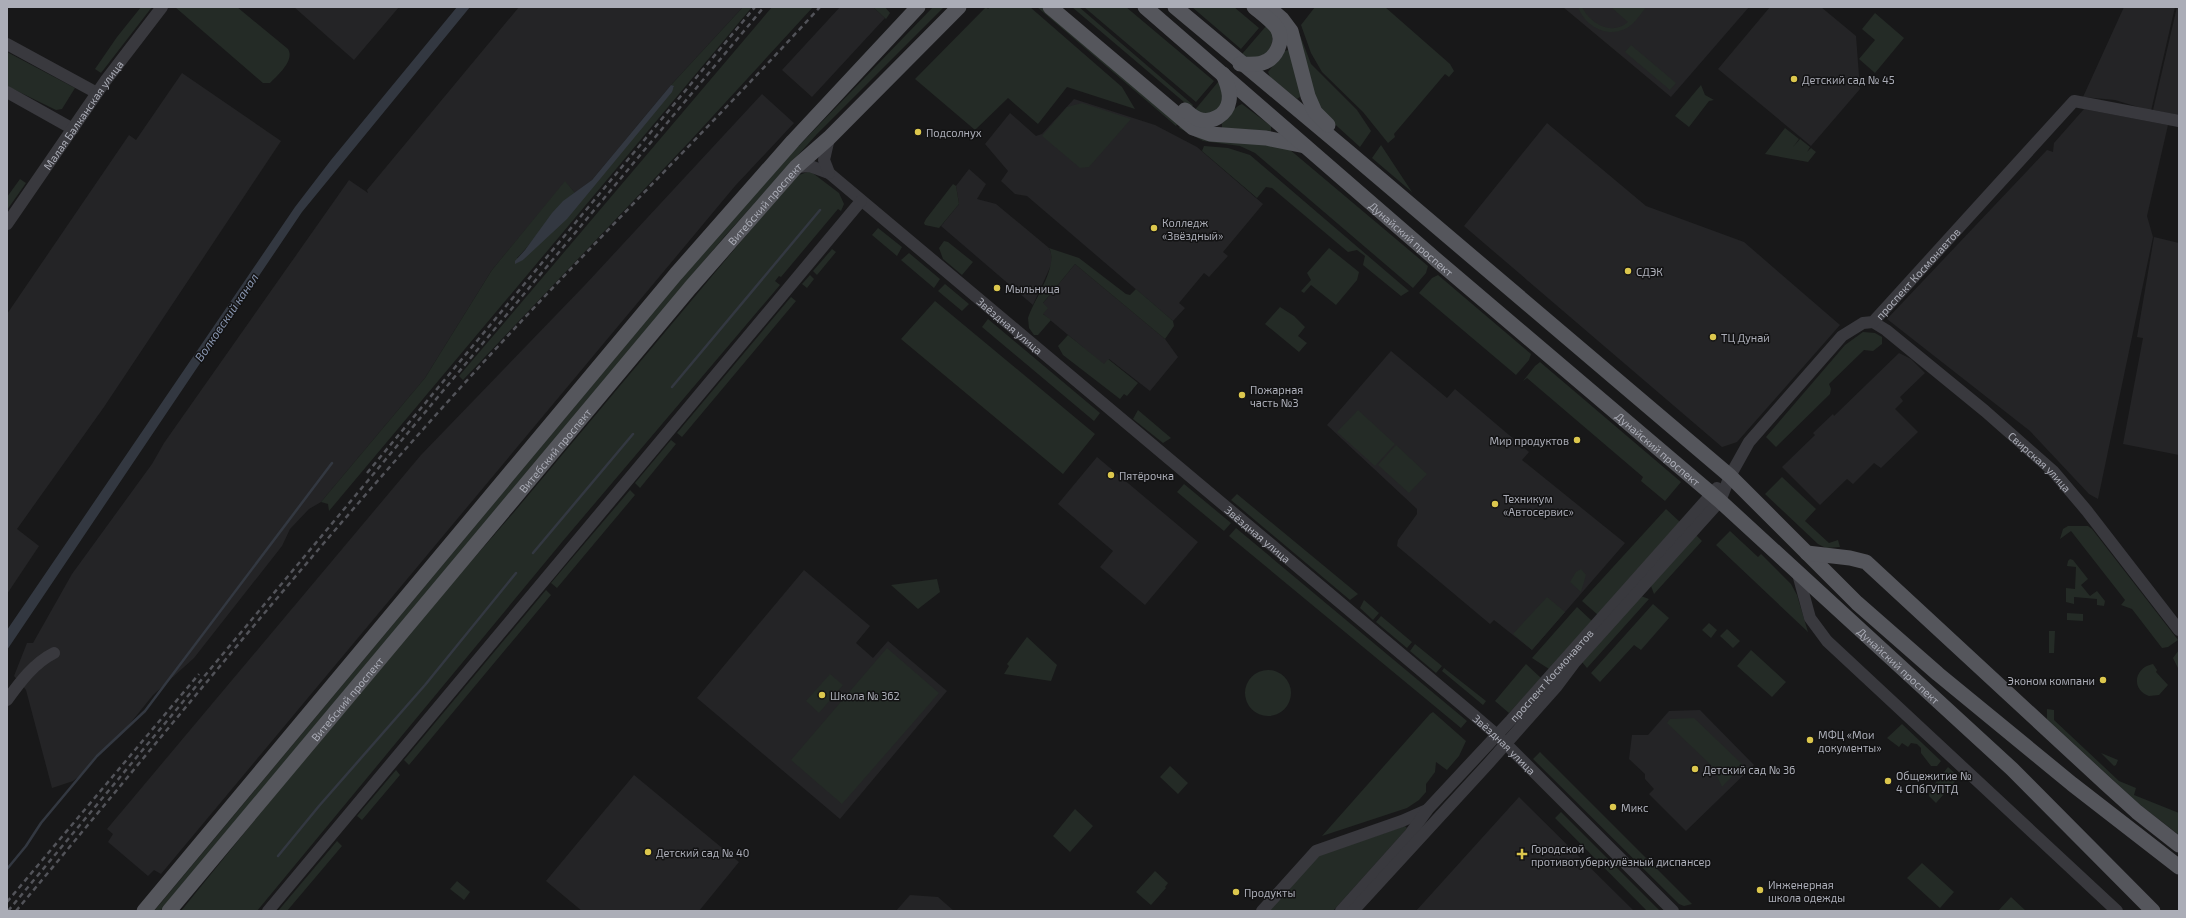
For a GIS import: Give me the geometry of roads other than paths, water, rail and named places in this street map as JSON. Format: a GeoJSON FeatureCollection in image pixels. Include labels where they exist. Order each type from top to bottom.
{"type":"FeatureCollection","features":[{"type":"Feature","properties":{"kind":"main road","name":"Витебский проспект"},"geometry":{"type":"LineString","coordinates":[[144,911],[681,268],[849,79],[918,7]]}},
{"type":"Feature","properties":{"kind":"main road","name":"Витебский проспект"},"geometry":{"type":"LineString","coordinates":[[169,911],[690,288],[796,168],[829,138],[959,7]]}},
{"type":"Feature","properties":{"kind":"main road"},"geometry":{"type":"LineString","coordinates":[[1050,7],[1193,128],[1210,134],[1266,138],[1306,146]]}},
{"type":"Feature","properties":{"kind":"main road"},"geometry":{"type":"LineString","coordinates":[[1065,7],[1197,119],[1211,120],[1220,116],[1225,110],[1229,96],[1223,74]]}},
{"type":"Feature","properties":{"kind":"main road","name":"Дунайский проспект"},"geometry":{"type":"LineString","coordinates":[[1145,7],[1715,498],[2012,770],[2150,908]]}},
{"type":"Feature","properties":{"kind":"main road","name":"Дунайский проспект"},"geometry":{"type":"LineString","coordinates":[[1175,7],[1240,64],[1351,154],[1730,476],[1857,603],[1938,674],[2067,780],[2179,867]]}},
{"type":"Feature","properties":{"kind":"main road"},"geometry":{"type":"LineString","coordinates":[[1240,64],[1258,64],[1266,61],[1275,53],[1279,43],[1279,33],[1276,27],[1254,7]]}},
{"type":"Feature","properties":{"kind":"main road"},"geometry":{"type":"LineString","coordinates":[[1268,7],[1282,19],[1291,31],[1308,96],[1315,112],[1340,136],[1351,154]]}},
{"type":"Feature","properties":{"kind":"main road"},"geometry":{"type":"LineString","coordinates":[[1807,553],[1850,558],[1866,562],[2105,783],[2179,846]]}},
{"type":"Feature","properties":{"kind":"street","name":"Малая Балканская улица"},"geometry":{"type":"LineString","coordinates":[[7,224],[97,93],[162,7]]}},
{"type":"Feature","properties":{"kind":"street"},"geometry":{"type":"LineString","coordinates":[[7,44],[97,93]]}},
{"type":"Feature","properties":{"kind":"street"},"geometry":{"type":"LineString","coordinates":[[7,92],[73,129]]}},
{"type":"Feature","properties":{"kind":"street","name":"проспект Космонавтов"},"geometry":{"type":"LineString","coordinates":[[1354,911],[1501,739],[1715,498],[1730,476],[1749,442],[1842,336],[1864,323],[1873,322],[2074,100],[2179,122]]}},
{"type":"Feature","properties":{"kind":"street"},"geometry":{"type":"LineString","coordinates":[[829,138],[824,160],[829,173]]}},
{"type":"Feature","properties":{"kind":"street"},"geometry":{"type":"LineString","coordinates":[[796,168],[810,166],[829,173]]}},
{"type":"Feature","properties":{"kind":"street","name":"Звёздная улица"},"geometry":{"type":"LineString","coordinates":[[829,173],[1501,739],[1673,911]]}},
{"type":"Feature","properties":{"kind":"street"},"geometry":{"type":"LineString","coordinates":[[268,911],[861,201]]}},
{"type":"Feature","properties":{"kind":"street","name":"Свирская улица"},"geometry":{"type":"LineString","coordinates":[[1873,322],[1886,330],[1980,406],[2048,466],[2083,506],[2179,630]]}},
{"type":"Feature","properties":{"kind":"street"},"geometry":{"type":"LineString","coordinates":[[1798,574],[1810,618],[1827,641],[2117,911]]}},
{"type":"Feature","properties":{"kind":"street"},"geometry":{"type":"LineString","coordinates":[[7,700],[23,678],[42,659],[54,653]]}},
{"type":"Feature","properties":{"kind":"street","name":"проспект Космонавтов"},"geometry":{"type":"LineString","coordinates":[[1341,911],[1410,834],[1428,809],[1501,739]]}},
{"type":"Feature","properties":{"kind":"street"},"geometry":{"type":"LineString","coordinates":[[1262,911],[1316,851],[1402,821],[1428,809]]}},
{"type":"Feature","properties":{"kind":"water","name":"Волковский канал"},"geometry":{"type":"Polygon","coordinates":[[[457,7],[470,7],[302,212],[7,650],[7,630],[295,207],[331,160],[457,7]]]}},
{"type":"Feature","properties":{"kind":"water"},"geometry":{"type":"Polygon","coordinates":[[[671,85],[674,86],[672,92],[567,219],[523,260],[515,264],[515,261],[525,250],[552,213],[563,201],[592,180],[671,85]]]}},
{"type":"Feature","properties":{"kind":"waterway"},"geometry":{"type":"LineString","coordinates":[[672,387],[820,210]]}},
{"type":"Feature","properties":{"kind":"waterway"},"geometry":{"type":"LineString","coordinates":[[533,553],[633,434]]}},
{"type":"Feature","properties":{"kind":"waterway"},"geometry":{"type":"LineString","coordinates":[[7,869],[26,846],[41,823],[97,756],[145,711],[332,463]]}},
{"type":"Feature","properties":{"kind":"waterway"},"geometry":{"type":"LineString","coordinates":[[278,856],[319,806],[425,685],[516,573]]}},
{"type":"Feature","properties":{"kind":"railway"},"geometry":{"type":"LineString","coordinates":[[367,473],[755,7]]}},
{"type":"Feature","properties":{"kind":"railway"},"geometry":{"type":"LineString","coordinates":[[8,911],[764,7]]}},
{"type":"Feature","properties":{"kind":"railway"},"geometry":{"type":"LineString","coordinates":[[16,911],[291,581],[404,451],[549,291],[820,7]]}},
{"type":"Feature","properties":{"kind":"railway"},"geometry":{"type":"LineString","coordinates":[[7,902],[199,674]]}},
{"type":"Feature","properties":{"kind":"place","name":"Детский сад № 45"},"geometry":{"type":"Point","coordinates":[1794,79]}},
{"type":"Feature","properties":{"kind":"place","name":"Подсолнух"},"geometry":{"type":"Point","coordinates":[918,132]}},
{"type":"Feature","properties":{"kind":"place","name":"Колледж «Звёздный»"},"geometry":{"type":"Point","coordinates":[1154,228]}},
{"type":"Feature","properties":{"kind":"place","name":"СДЭК"},"geometry":{"type":"Point","coordinates":[1628,271]}},
{"type":"Feature","properties":{"kind":"place","name":"Мыльница"},"geometry":{"type":"Point","coordinates":[997,288]}},
{"type":"Feature","properties":{"kind":"place","name":"ТЦ Дунай"},"geometry":{"type":"Point","coordinates":[1713,337]}},
{"type":"Feature","properties":{"kind":"place","name":"Пожарная часть №3"},"geometry":{"type":"Point","coordinates":[1242,395]}},
{"type":"Feature","properties":{"kind":"place","name":"Мир продуктов"},"geometry":{"type":"Point","coordinates":[1577,440]}},
{"type":"Feature","properties":{"kind":"place","name":"Пятёрочка"},"geometry":{"type":"Point","coordinates":[1111,475]}},
{"type":"Feature","properties":{"kind":"place","name":"Техникум «Автосервис»"},"geometry":{"type":"Point","coordinates":[1495,504]}},
{"type":"Feature","properties":{"kind":"place","name":"Эконом компани"},"geometry":{"type":"Point","coordinates":[2103,680]}},
{"type":"Feature","properties":{"kind":"place","name":"Школа № 362"},"geometry":{"type":"Point","coordinates":[822,695]}},
{"type":"Feature","properties":{"kind":"place","name":"МФЦ «Мои документы»"},"geometry":{"type":"Point","coordinates":[1810,740]}},
{"type":"Feature","properties":{"kind":"place","name":"Детский сад № 36"},"geometry":{"type":"Point","coordinates":[1695,769]}},
{"type":"Feature","properties":{"kind":"place","name":"Общежитие № 4 СПбГУПТД"},"geometry":{"type":"Point","coordinates":[1888,781]}},
{"type":"Feature","properties":{"kind":"place","name":"Микс"},"geometry":{"type":"Point","coordinates":[1613,807]}},
{"type":"Feature","properties":{"kind":"place","name":"Детский сад № 40"},"geometry":{"type":"Point","coordinates":[648,852]}},
{"type":"Feature","properties":{"kind":"place","name":"Городской противотуберкулёзный диспансер"},"geometry":{"type":"Point","coordinates":[1522,854]}},
{"type":"Feature","properties":{"kind":"place","name":"Инженерная школа одежды"},"geometry":{"type":"Point","coordinates":[1760,890]}},
{"type":"Feature","properties":{"kind":"place","name":"Продукты"},"geometry":{"type":"Point","coordinates":[1236,892]}}]}
